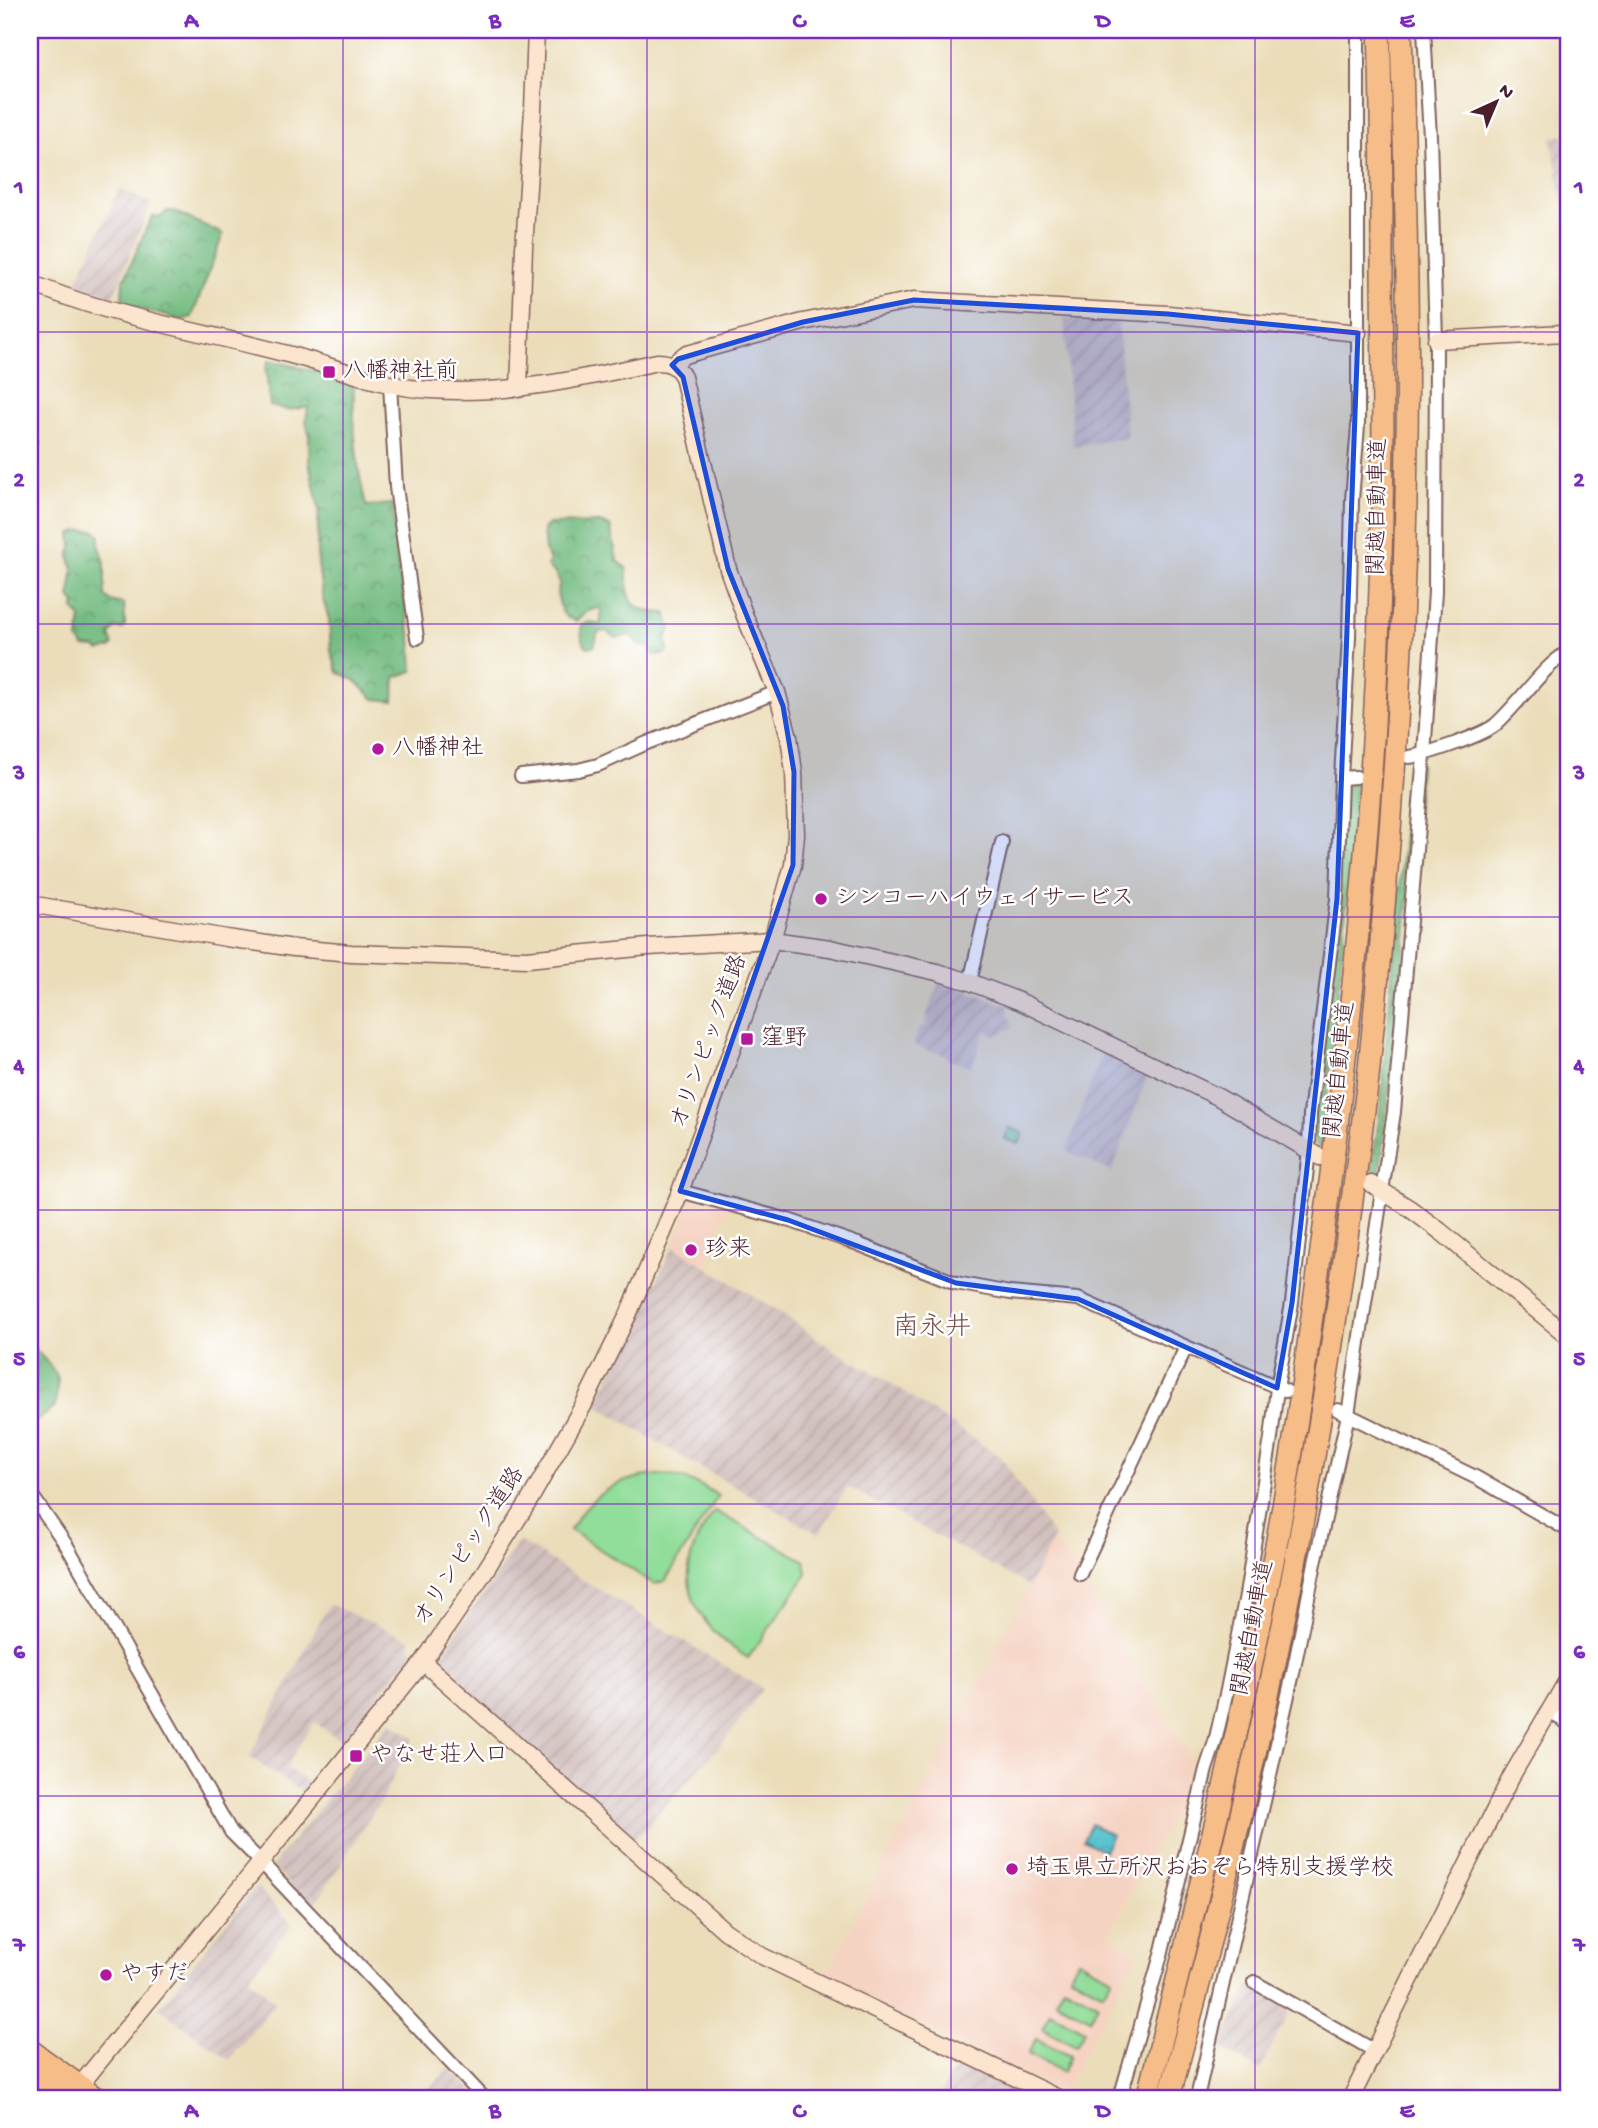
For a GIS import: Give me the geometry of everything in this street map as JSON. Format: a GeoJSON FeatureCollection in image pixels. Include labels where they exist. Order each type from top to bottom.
{"type":"FeatureCollection","features":[{"type":"Feature","properties":{"kind":"highway","name":"関越自動車道"},"geometry":{"type":"LineString","coordinates":[[1147,2098],[1199,1896],[1240,1720],[1274,1554],[1294,1441],[1336,1147],[1362,891],[1380,599],[1383,402],[1379,30]]}},
{"type":"Feature","properties":{"kind":"highway","name":"関越自動車道"},"geometry":{"type":"LineString","coordinates":[[1169,2098],[1213,1933],[1281,1633],[1335,1323],[1370,1060],[1392,790],[1404,586],[1408,336],[1401,30]]}},
{"type":"Feature","properties":{"kind":"highway"},"geometry":{"type":"LineString","coordinates":[[30,2050],[78,2095]]}},
{"type":"Feature","properties":{"kind":"highway"},"geometry":{"type":"LineString","coordinates":[[30,2070],[78,2095]]}},
{"type":"Feature","properties":{"kind":"street"},"geometry":{"type":"LineString","coordinates":[[519,389],[536,30]]}},
{"type":"Feature","properties":{"kind":"street"},"geometry":{"type":"LineString","coordinates":[[1120,2098],[1161,1955],[1227,1690],[1281,1389],[1315,1153],[1310,1114],[1337,899],[1349,637],[1352,500],[1363,334],[1358,30]]}},
{"type":"Feature","properties":{"kind":"street"},"geometry":{"type":"LineString","coordinates":[[1197,2098],[1288,1698],[1343,1413],[1376,1187],[1394,1112],[1435,592],[1429,339],[1430,137],[1424,30]]}},
{"type":"Feature","properties":{"kind":"street"},"geometry":{"type":"LineString","coordinates":[[30,283],[84,303],[293,356],[390,384],[428,390],[519,389],[592,377],[657,362],[673,365],[684,355],[803,322],[915,300],[1168,314],[1363,334]]}},
{"type":"Feature","properties":{"kind":"street"},"geometry":{"type":"LineString","coordinates":[[1429,339],[1568,331]]}},
{"type":"Feature","properties":{"kind":"street","name":"オリンピック道路"},"geometry":{"type":"LineString","coordinates":[[78,2095],[423,1662],[502,1545],[583,1406],[628,1315],[680,1191],[772,940],[793,865],[796,807],[792,756],[783,706],[736,593],[683,377],[673,365]]}},
{"type":"Feature","properties":{"kind":"street"},"geometry":{"type":"LineString","coordinates":[[390,384],[396,487],[418,638]]}},
{"type":"Feature","properties":{"kind":"street"},"geometry":{"type":"LineString","coordinates":[[30,407],[30,441]]}},
{"type":"Feature","properties":{"kind":"street"},"geometry":{"type":"LineString","coordinates":[[1409,757],[1424,755],[1493,727],[1550,667],[1568,652]]}},
{"type":"Feature","properties":{"kind":"street"},"geometry":{"type":"LineString","coordinates":[[521,776],[578,770],[598,765],[777,692]]}},
{"type":"Feature","properties":{"kind":"street"},"geometry":{"type":"LineString","coordinates":[[1341,778],[1356,777]]}},
{"type":"Feature","properties":{"kind":"street"},"geometry":{"type":"LineString","coordinates":[[970,982],[1002,842]]}},
{"type":"Feature","properties":{"kind":"street"},"geometry":{"type":"LineString","coordinates":[[30,904],[226,938],[351,953],[527,959],[648,947],[772,940],[830,948],[891,960],[970,982],[1021,1002],[1218,1097],[1315,1153]]}},
{"type":"Feature","properties":{"kind":"street"},"geometry":{"type":"LineString","coordinates":[[1376,1187],[1440,1231],[1568,1336]]}},
{"type":"Feature","properties":{"kind":"street"},"geometry":{"type":"LineString","coordinates":[[680,1191],[788,1220],[858,1244],[956,1283],[1010,1293],[1078,1299],[1281,1389]]}},
{"type":"Feature","properties":{"kind":"street"},"geometry":{"type":"LineString","coordinates":[[1080,1574],[1186,1347]]}},
{"type":"Feature","properties":{"kind":"street"},"geometry":{"type":"LineString","coordinates":[[1343,1413],[1477,1478],[1568,1530]]}},
{"type":"Feature","properties":{"kind":"street"},"geometry":{"type":"LineString","coordinates":[[30,1493],[67,1546],[230,1832],[484,2098]]}},
{"type":"Feature","properties":{"kind":"street"},"geometry":{"type":"LineString","coordinates":[[423,1662],[725,1931],[762,1956],[1058,2098]]}},
{"type":"Feature","properties":{"kind":"street"},"geometry":{"type":"LineString","coordinates":[[1351,2098],[1511,1777],[1568,1679]]}},
{"type":"Feature","properties":{"kind":"street"},"geometry":{"type":"LineString","coordinates":[[1549,1712],[1568,1723]]}},
{"type":"Feature","properties":{"kind":"street"},"geometry":{"type":"LineString","coordinates":[[1254,1982],[1375,2050]]}},
{"type":"Feature","properties":{"kind":"highlighted area"},"geometry":{"type":"Polygon","coordinates":[[[914,300],[1168,314],[1358,333],[1337,899],[1292,1303],[1277,1388],[1078,1299],[956,1283],[788,1220],[680,1191],[793,865],[794,772],[783,706],[728,569],[683,377],[672,365],[678,359],[803,322],[914,300]]]}},
{"type":"Feature","properties":{"kind":"shaded area"},"geometry":{"type":"Polygon","coordinates":[[[1568,135],[1568,202],[1563,202],[1551,137],[1568,135]]]}},
{"type":"Feature","properties":{"kind":"shaded area"},"geometry":{"type":"Polygon","coordinates":[[[119,189],[151,203],[113,297],[78,284],[77,281],[119,189]]]}},
{"type":"Feature","properties":{"kind":"shaded area"},"geometry":{"type":"Polygon","coordinates":[[[1064,318],[1118,321],[1127,438],[1073,446],[1064,318]]]}},
{"type":"Feature","properties":{"kind":"shaded area"},"geometry":{"type":"Polygon","coordinates":[[[940,981],[1009,1006],[1013,1028],[995,1035],[985,1031],[972,1067],[947,1059],[947,1056],[914,1043],[919,1028],[925,1026],[940,981]]]}},
{"type":"Feature","properties":{"kind":"shaded area"},"geometry":{"type":"Polygon","coordinates":[[[1104,1048],[1150,1069],[1112,1172],[1066,1151],[1104,1048]]]}},
{"type":"Feature","properties":{"kind":"shaded area"},"geometry":{"type":"Polygon","coordinates":[[[691,1200],[727,1207],[707,1268],[673,1246],[691,1200]]]}},
{"type":"Feature","properties":{"kind":"shaded area"},"geometry":{"type":"Polygon","coordinates":[[[673,1246],[787,1317],[835,1351],[870,1370],[1001,1457],[1054,1537],[1029,1586],[847,1487],[819,1534],[596,1405],[673,1246]]]}},
{"type":"Feature","properties":{"kind":"shaded area","name":"埼玉県立所沢おおぞら特別支援学校"},"geometry":{"type":"Polygon","coordinates":[[[1054,1537],[1192,1758],[1179,1804],[1109,1933],[1138,1953],[1063,2093],[823,1980],[1054,1537]]]}},
{"type":"Feature","properties":{"kind":"shaded area"},"geometry":{"type":"Polygon","coordinates":[[[519,1541],[763,1689],[727,1738],[634,1841],[443,1669],[442,1654],[519,1541]]]}},
{"type":"Feature","properties":{"kind":"shaded area"},"geometry":{"type":"Polygon","coordinates":[[[329,1604],[411,1640],[409,1646],[415,1650],[342,1741],[314,1722],[287,1765],[288,1769],[310,1784],[303,1792],[249,1757],[329,1604]]]}},
{"type":"Feature","properties":{"kind":"shaded area"},"geometry":{"type":"Polygon","coordinates":[[[391,1721],[414,1738],[384,1795],[314,1906],[310,1907],[272,1866],[391,1721]]]}},
{"type":"Feature","properties":{"kind":"shaded area"},"geometry":{"type":"Polygon","coordinates":[[[256,1886],[292,1924],[248,1978],[276,2002],[229,2060],[159,2008],[256,1886]]]}},
{"type":"Feature","properties":{"kind":"shaded area"},"geometry":{"type":"Polygon","coordinates":[[[1250,1985],[1291,2009],[1260,2070],[1219,2047],[1250,1985]]]}},
{"type":"Feature","properties":{"kind":"shaded area"},"geometry":{"type":"Polygon","coordinates":[[[960,2059],[1042,2098],[938,2098],[960,2059]]]}},
{"type":"Feature","properties":{"kind":"shaded area"},"geometry":{"type":"Polygon","coordinates":[[[448,2070],[452,2070],[480,2098],[426,2098],[422,2095],[448,2070]]]}},
{"type":"Feature","properties":{"kind":"green space"},"geometry":{"type":"Polygon","coordinates":[[[167,211],[173,211],[223,234],[192,317],[182,320],[128,304],[122,297],[123,282],[148,225],[153,216],[161,217],[167,211]]]}},
{"type":"Feature","properties":{"kind":"green space"},"geometry":{"type":"Polygon","coordinates":[[[269,360],[340,377],[354,386],[356,446],[366,506],[393,504],[397,562],[411,638],[413,671],[395,677],[394,701],[374,699],[355,680],[338,672],[331,651],[329,619],[319,572],[319,509],[309,462],[309,433],[306,421],[308,407],[288,410],[270,406],[266,369],[269,360]]]}},
{"type":"Feature","properties":{"kind":"green space"},"geometry":{"type":"Polygon","coordinates":[[[599,523],[610,526],[617,560],[627,569],[628,589],[633,603],[645,611],[666,613],[671,628],[666,638],[668,651],[662,655],[654,655],[650,647],[638,645],[631,635],[617,638],[605,631],[598,632],[594,646],[587,647],[582,640],[581,624],[590,622],[599,625],[601,610],[598,608],[588,611],[576,621],[562,612],[557,593],[560,583],[556,574],[547,566],[550,561],[545,550],[543,529],[548,524],[599,523]]]}},
{"type":"Feature","properties":{"kind":"green space"},"geometry":{"type":"Polygon","coordinates":[[[94,530],[100,535],[99,544],[105,563],[105,596],[110,601],[124,604],[125,625],[123,629],[115,628],[110,634],[113,645],[110,648],[99,651],[96,648],[84,647],[78,639],[81,618],[74,609],[75,603],[70,596],[73,573],[70,557],[71,534],[94,530]]]}},
{"type":"Feature","properties":{"kind":"green space"},"geometry":{"type":"Polygon","coordinates":[[[1420,765],[1399,1007],[1379,1178],[1371,1178],[1381,1102],[1410,768],[1420,765]]]}},
{"type":"Feature","properties":{"kind":"green space"},"geometry":{"type":"Polygon","coordinates":[[[1349,784],[1356,784],[1353,830],[1321,1149],[1315,1143],[1313,1133],[1345,789],[1349,784]]]}},
{"type":"Feature","properties":{"kind":"green space"},"geometry":{"type":"Polygon","coordinates":[[[1009,1127],[1023,1133],[1019,1144],[1005,1139],[1009,1127]]]}},
{"type":"Feature","properties":{"kind":"green space"},"geometry":{"type":"Polygon","coordinates":[[[30,1344],[58,1378],[55,1407],[39,1419],[30,1421],[30,1344]]]}},
{"type":"Feature","properties":{"kind":"green space"},"geometry":{"type":"Polygon","coordinates":[[[659,1475],[690,1481],[718,1496],[665,1581],[654,1584],[570,1530],[586,1507],[607,1490],[631,1480],[659,1475]]]}},
{"type":"Feature","properties":{"kind":"green space"},"geometry":{"type":"Polygon","coordinates":[[[715,1511],[805,1561],[807,1574],[748,1658],[720,1637],[708,1624],[692,1596],[689,1580],[695,1544],[715,1511]]]}},
{"type":"Feature","properties":{"kind":"green space"},"geometry":{"type":"Polygon","coordinates":[[[1078,1960],[1112,1978],[1103,1993],[1070,1975],[1078,1960]]]}},
{"type":"Feature","properties":{"kind":"green space"},"geometry":{"type":"Polygon","coordinates":[[[1064,1986],[1098,2004],[1090,2019],[1056,2001],[1064,1986]]]}},
{"type":"Feature","properties":{"kind":"green space"},"geometry":{"type":"Polygon","coordinates":[[[1050,2012],[1084,2030],[1076,2046],[1042,2028],[1050,2012]]]}},
{"type":"Feature","properties":{"kind":"green space"},"geometry":{"type":"Polygon","coordinates":[[[1036,2039],[1070,2056],[1062,2072],[1028,2054],[1036,2039]]]}},
{"type":"Feature","properties":{"kind":"water"},"geometry":{"type":"Polygon","coordinates":[[[1091,1824],[1112,1835],[1104,1851],[1083,1840],[1091,1824]]]}},
{"type":"Feature","properties":{"kind":"tunnel"},"geometry":{"type":"LineString","coordinates":[[1369,335],[1423,338]]}},
{"type":"Feature","properties":{"kind":"place","name":"八幡神社前"},"geometry":{"type":"Point","coordinates":[329,372]}},
{"type":"Feature","properties":{"kind":"place","name":"八幡神社"},"geometry":{"type":"Point","coordinates":[378,749]}},
{"type":"Feature","properties":{"kind":"place","name":"シンコーハイウェイサービス"},"geometry":{"type":"Point","coordinates":[821,899]}},
{"type":"Feature","properties":{"kind":"place","name":"窪野"},"geometry":{"type":"Point","coordinates":[747,1039]}},
{"type":"Feature","properties":{"kind":"place","name":"珍来"},"geometry":{"type":"Point","coordinates":[691,1250]}},
{"type":"Feature","properties":{"kind":"place","name":"やなせ荘入口"},"geometry":{"type":"Point","coordinates":[356,1756]}},
{"type":"Feature","properties":{"kind":"place","name":"埼玉県立所沢おおぞら特別支援学校"},"geometry":{"type":"Point","coordinates":[1012,1869]}},
{"type":"Feature","properties":{"kind":"place","name":"やすだ"},"geometry":{"type":"Point","coordinates":[106,1975]}},
{"type":"Feature","properties":{"kind":"district","name":"南永井"},"geometry":{"type":"Point","coordinates":[932,1329]}}]}
